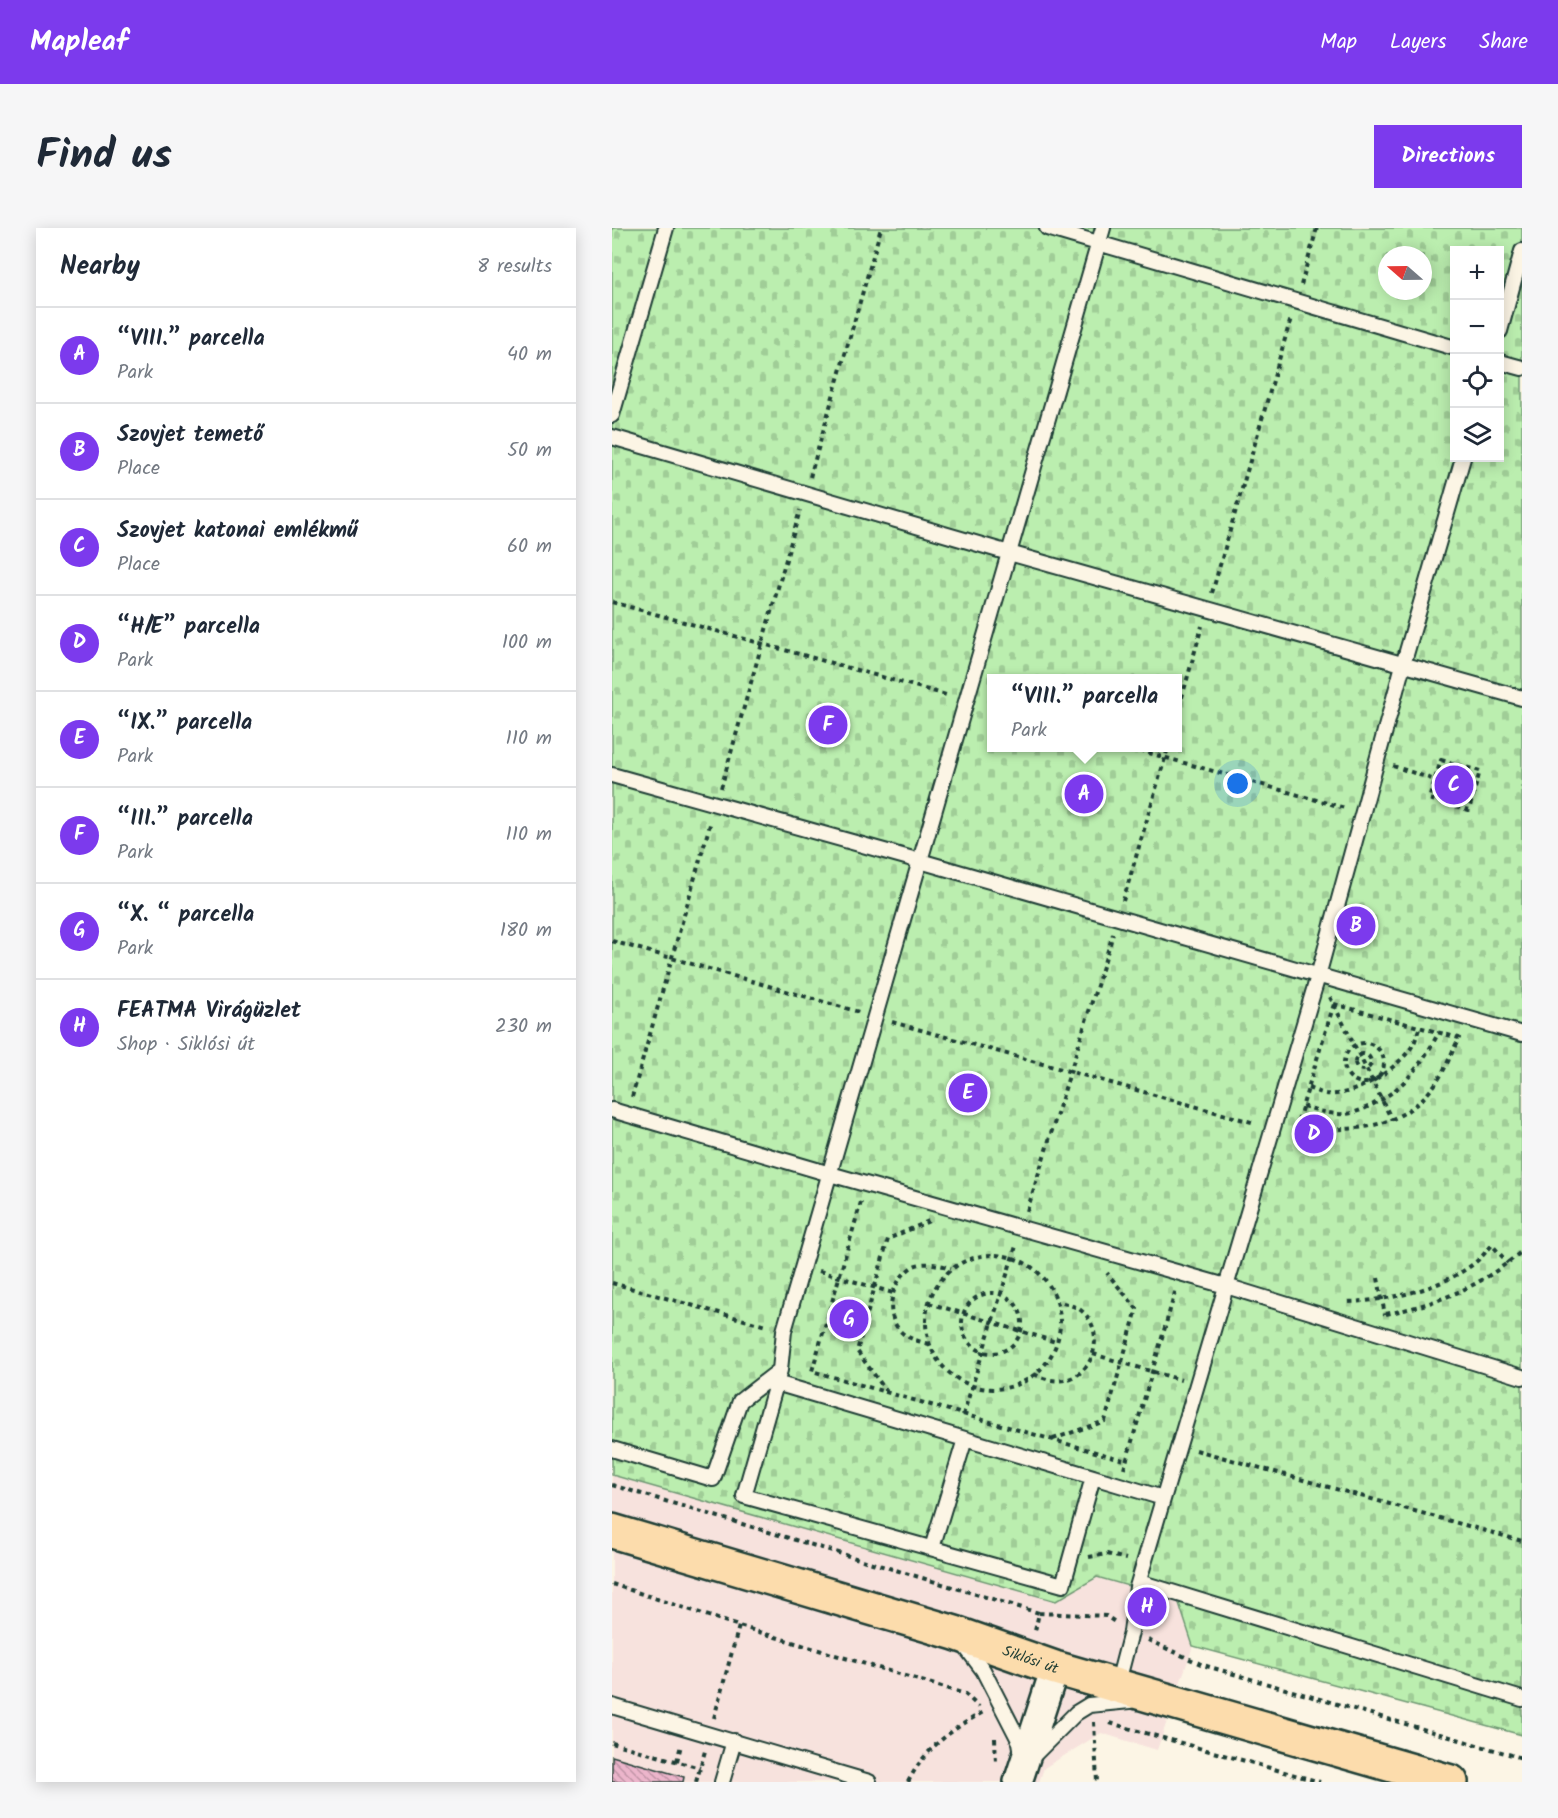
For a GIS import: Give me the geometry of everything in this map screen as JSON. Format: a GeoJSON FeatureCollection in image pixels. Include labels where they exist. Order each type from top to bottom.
{"type":"FeatureCollection","features":[{"type":"Feature","properties":{"kind":"main road","name":"Siklósi út"},"geometry":{"type":"LineString","coordinates":[[612,1531],[955,1633],[1117,1686],[1451,1782]]}},
{"type":"Feature","properties":{"kind":"street"},"geometry":{"type":"LineString","coordinates":[[1013,1773],[1042,1663]]}},
{"type":"Feature","properties":{"kind":"lane"},"geometry":{"type":"LineString","coordinates":[[612,415],[666,228]]}},
{"type":"Feature","properties":{"kind":"lane"},"geometry":{"type":"LineString","coordinates":[[1047,228],[1450,347]]}},
{"type":"Feature","properties":{"kind":"lane"},"geometry":{"type":"LineString","coordinates":[[1093,1477],[1063,1585],[744,1496],[778,1377],[784,1331],[1103,228]]}},
{"type":"Feature","properties":{"kind":"lane"},"geometry":{"type":"LineString","coordinates":[[1504,316],[1522,251]]}},
{"type":"Feature","properties":{"kind":"lane"},"geometry":{"type":"LineString","coordinates":[[1504,363],[1522,368]]}},
{"type":"Feature","properties":{"kind":"lane"},"geometry":{"type":"LineString","coordinates":[[612,437],[1009,553],[1522,698]]}},
{"type":"Feature","properties":{"kind":"lane"},"geometry":{"type":"LineString","coordinates":[[1117,1686],[1131,1632],[1144,1564],[1318,976],[1403,664],[1462,462]]}},
{"type":"Feature","properties":{"kind":"lane"},"geometry":{"type":"LineString","coordinates":[[612,775],[920,861],[1522,1035]]}},
{"type":"Feature","properties":{"kind":"lane"},"geometry":{"type":"LineString","coordinates":[[612,1110],[1226,1286],[1522,1377]]}},
{"type":"Feature","properties":{"kind":"lane"},"geometry":{"type":"LineString","coordinates":[[778,1377],[965,1439],[1163,1498]]}},
{"type":"Feature","properties":{"kind":"lane"},"geometry":{"type":"LineString","coordinates":[[612,1449],[713,1479],[740,1401],[778,1377]]}},
{"type":"Feature","properties":{"kind":"lane"},"geometry":{"type":"LineString","coordinates":[[932,1548],[965,1439]]}},
{"type":"Feature","properties":{"kind":"lane"},"geometry":{"type":"LineString","coordinates":[[1139,1582],[1522,1699]]}},
{"type":"Feature","properties":{"kind":"lane"},"geometry":{"type":"LineString","coordinates":[[955,1633],[983,1670],[1020,1742],[1013,1773]]}},
{"type":"Feature","properties":{"kind":"lane"},"geometry":{"type":"LineString","coordinates":[[1013,1773],[1076,1713],[1089,1705],[1116,1701],[1174,1702]]}},
{"type":"Feature","properties":{"kind":"lane"},"geometry":{"type":"LineString","coordinates":[[612,1706],[869,1782]]}},
{"type":"Feature","properties":{"kind":"lane"},"geometry":{"type":"LineString","coordinates":[[722,1782],[734,1741]]}},
{"type":"Feature","properties":{"kind":"path"},"geometry":{"type":"LineString","coordinates":[[627,1115],[881,228]]}},
{"type":"Feature","properties":{"kind":"path"},"geometry":{"type":"LineString","coordinates":[[1182,697],[1317,228]]}},
{"type":"Feature","properties":{"kind":"path"},"geometry":{"type":"LineString","coordinates":[[612,602],[966,701]]}},
{"type":"Feature","properties":{"kind":"path"},"geometry":{"type":"LineString","coordinates":[[1148,752],[1363,813]]}},
{"type":"Feature","properties":{"kind":"path"},"geometry":{"type":"LineString","coordinates":[[963,1415],[1071,1072],[1166,752]]}},
{"type":"Feature","properties":{"kind":"path"},"geometry":{"type":"LineString","coordinates":[[1441,760],[1480,771],[1469,810],[1429,799],[1435,780],[1441,760]]}},
{"type":"Feature","properties":{"kind":"path"},"geometry":{"type":"LineString","coordinates":[[1398,768],[1435,780]]}},
{"type":"Feature","properties":{"kind":"path"},"geometry":{"type":"LineString","coordinates":[[612,941],[1273,1128]]}},
{"type":"Feature","properties":{"kind":"path"},"geometry":{"type":"LineString","coordinates":[[1318,976],[1392,1120]]}},
{"type":"Feature","properties":{"kind":"path"},"geometry":{"type":"LineString","coordinates":[[1334,1004],[1459,1038],[1432,1087],[1414,1105],[1392,1120],[1369,1127],[1347,1130],[1296,1127],[1334,1004]]}},
{"type":"Feature","properties":{"kind":"path"},"geometry":{"type":"LineString","coordinates":[[1308,1088],[1326,1094],[1343,1093],[1373,1081],[1412,1046],[1420,1027]]}},
{"type":"Feature","properties":{"kind":"path"},"geometry":{"type":"LineString","coordinates":[[1303,1106],[1323,1112],[1346,1114],[1364,1109],[1382,1100],[1399,1088],[1414,1072],[1439,1032]]}},
{"type":"Feature","properties":{"kind":"path"},"geometry":{"type":"LineString","coordinates":[[1372,1044],[1383,1058],[1380,1075],[1373,1081],[1364,1083],[1348,1076],[1344,1067],[1344,1059],[1355,1045],[1372,1044]]}},
{"type":"Feature","properties":{"kind":"path"},"geometry":{"type":"LineString","coordinates":[[1360,1055],[1367,1055],[1371,1060],[1367,1070]]}},
{"type":"Feature","properties":{"kind":"path"},"geometry":{"type":"LineString","coordinates":[[1360,1055],[1355,1061],[1357,1068],[1367,1070]]}},
{"type":"Feature","properties":{"kind":"path"},"geometry":{"type":"LineString","coordinates":[[862,1197],[812,1371],[963,1415],[1127,1461],[1176,1287]]}},
{"type":"Feature","properties":{"kind":"path"},"geometry":{"type":"LineString","coordinates":[[887,1393],[857,1352],[888,1239],[936,1218],[925,1215]]}},
{"type":"Feature","properties":{"kind":"path"},"geometry":{"type":"LineString","coordinates":[[1346,1303],[1383,1300],[1405,1295],[1451,1277],[1473,1264],[1492,1245],[1508,1263]]}},
{"type":"Feature","properties":{"kind":"path"},"geometry":{"type":"LineString","coordinates":[[1347,1322],[1385,1315],[1453,1296],[1499,1270],[1522,1251]]}},
{"type":"Feature","properties":{"kind":"path"},"geometry":{"type":"LineString","coordinates":[[981,1255],[1013,1257],[1028,1264],[1050,1287],[1057,1302],[1060,1318],[1056,1342],[1045,1363],[1020,1383],[1005,1388],[988,1389],[972,1385],[958,1379],[945,1369],[929,1344],[926,1325],[929,1303],[940,1280],[952,1268],[966,1260],[981,1255]]}},
{"type":"Feature","properties":{"kind":"path"},"geometry":{"type":"LineString","coordinates":[[929,1344],[906,1336],[897,1327],[891,1305],[893,1293],[898,1282],[915,1266],[927,1264],[952,1268]]}},
{"type":"Feature","properties":{"kind":"path"},"geometry":{"type":"LineString","coordinates":[[1051,1440],[1105,1421],[1137,1309],[1101,1265]]}},
{"type":"Feature","properties":{"kind":"path"},"geometry":{"type":"LineString","coordinates":[[803,1267],[893,1293]]}},
{"type":"Feature","properties":{"kind":"path"},"geometry":{"type":"LineString","coordinates":[[1378,1278],[1385,1315]]}},
{"type":"Feature","properties":{"kind":"path"},"geometry":{"type":"LineString","coordinates":[[612,1283],[784,1331]]}},
{"type":"Feature","properties":{"kind":"path"},"geometry":{"type":"LineString","coordinates":[[990,1293],[1001,1294],[1017,1306],[1021,1316],[1020,1331],[1013,1345],[1004,1351],[983,1352],[967,1340],[962,1330],[964,1313],[971,1301],[980,1296],[990,1293]]}},
{"type":"Feature","properties":{"kind":"path"},"geometry":{"type":"LineString","coordinates":[[1034,1374],[1045,1380],[1057,1382],[1070,1380],[1081,1374],[1093,1354],[1095,1330],[1089,1319],[1081,1310],[1057,1302]]}},
{"type":"Feature","properties":{"kind":"path"},"geometry":{"type":"LineString","coordinates":[[929,1303],[1056,1342]]}},
{"type":"Feature","properties":{"kind":"path"},"geometry":{"type":"LineString","coordinates":[[1093,1354],[1197,1384]]}},
{"type":"Feature","properties":{"kind":"path"},"geometry":{"type":"LineString","coordinates":[[1179,1445],[1522,1541]]}},
{"type":"Feature","properties":{"kind":"path"},"geometry":{"type":"LineString","coordinates":[[612,1485],[1039,1613],[1106,1616],[1131,1632],[1203,1665],[1522,1758]]}},
{"type":"Feature","properties":{"kind":"path"},"geometry":{"type":"LineString","coordinates":[[1063,1585],[1075,1566],[1090,1557],[1107,1554],[1144,1564]]}},
{"type":"Feature","properties":{"kind":"path"},"geometry":{"type":"LineString","coordinates":[[612,1584],[739,1626],[965,1694],[984,1711],[988,1721]]}},
{"type":"Feature","properties":{"kind":"path"},"geometry":{"type":"LineString","coordinates":[[1039,1613],[1042,1663]]}},
{"type":"Feature","properties":{"kind":"path"},"geometry":{"type":"LineString","coordinates":[[696,1782],[739,1626]]}},
{"type":"Feature","properties":{"kind":"path"},"geometry":{"type":"LineString","coordinates":[[908,1782],[932,1748],[955,1727],[999,1702]]}},
{"type":"Feature","properties":{"kind":"path"},"geometry":{"type":"LineString","coordinates":[[1076,1713],[1320,1782]]}},
{"type":"Feature","properties":{"kind":"path"},"geometry":{"type":"LineString","coordinates":[[1094,1718],[1097,1782]]}},
{"type":"Feature","properties":{"kind":"path"},"geometry":{"type":"LineString","coordinates":[[992,1730],[1013,1773]]}},
{"type":"Feature","properties":{"kind":"path"},"geometry":{"type":"LineString","coordinates":[[612,1743],[700,1768]]}},
{"type":"Feature","properties":{"kind":"shaded area"},"geometry":{"type":"Polygon","coordinates":[[[612,1475],[1056,1601],[1097,1577],[1178,1600],[1193,1646],[1157,1750],[1101,1733],[1044,1768],[1039,1782],[612,1782],[612,1475]]]}},
{"type":"Feature","properties":{"kind":"green space"},"geometry":{"type":"Polygon","coordinates":[[[612,228],[1522,228],[1522,1735],[1193,1646],[1178,1600],[1097,1577],[1056,1601],[612,1475],[612,228]]]}},
{"type":"Feature","properties":{"kind":"building"},"geometry":{"type":"Polygon","coordinates":[[[612,1756],[684,1777],[683,1782],[612,1782],[612,1756]]]}},
{"type":"Feature","properties":{"kind":"place","name":"“III.” parcella"},"geometry":{"type":"Point","coordinates":[828,725]}},
{"type":"Feature","properties":{"kind":"place","name":"Szovjet katonai emlékmű"},"geometry":{"type":"Point","coordinates":[1454,785]}},
{"type":"Feature","properties":{"kind":"place","name":"“VIII.” parcella"},"geometry":{"type":"Point","coordinates":[1084,794]}},
{"type":"Feature","properties":{"kind":"place","name":"Szovjet temető"},"geometry":{"type":"Point","coordinates":[1356,926]}},
{"type":"Feature","properties":{"kind":"place","name":"“IX.” parcella"},"geometry":{"type":"Point","coordinates":[968,1093]}},
{"type":"Feature","properties":{"kind":"place","name":"“H/E” parcella"},"geometry":{"type":"Point","coordinates":[1314,1134]}},
{"type":"Feature","properties":{"kind":"place","name":"“X. “ parcella"},"geometry":{"type":"Point","coordinates":[849,1319]}},
{"type":"Feature","properties":{"kind":"place","name":"FEATMA Virágüzlet"},"geometry":{"type":"Point","coordinates":[1147,1607]}}]}
